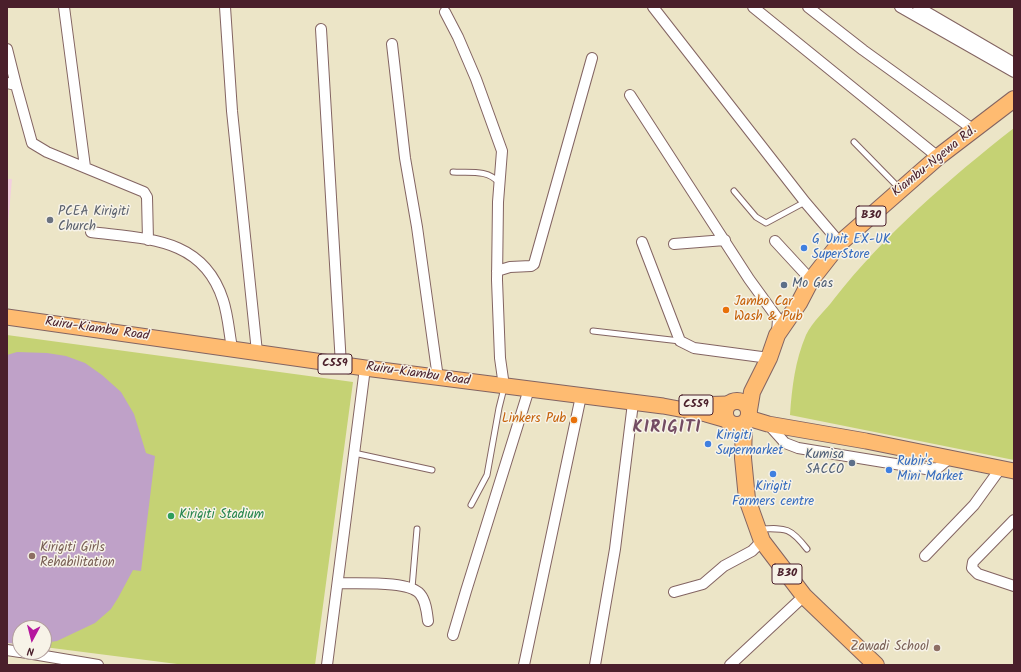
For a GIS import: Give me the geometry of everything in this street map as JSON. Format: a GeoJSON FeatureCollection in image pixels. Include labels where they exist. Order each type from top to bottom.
{"type":"FeatureCollection","features":[{"type":"Feature","properties":{"kind":"highway","name":"Kiambu-Ngewa Rd."},"geometry":{"type":"LineString","coordinates":[[768,362],[777,334],[799,303],[811,280],[840,243],[938,157],[1014,99]]}},
{"type":"Feature","properties":{"kind":"highway","name":"B30"},"geometry":{"type":"LineString","coordinates":[[740,419],[725,412],[748,381],[768,362]]}},
{"type":"Feature","properties":{"kind":"highway","name":"B30"},"geometry":{"type":"LineString","coordinates":[[768,362],[740,419],[748,499],[760,535],[804,596],[876,665]]}},
{"type":"Feature","properties":{"kind":"highway"},"geometry":{"type":"LineString","coordinates":[[731,403],[743,402],[740,419]]}},
{"type":"Feature","properties":{"kind":"main road","name":"Ruiru-Kiambu Road"},"geometry":{"type":"LineString","coordinates":[[7,317],[232,348],[341,365],[663,406]]}},
{"type":"Feature","properties":{"kind":"main road","name":"C559"},"geometry":{"type":"LineString","coordinates":[[663,406],[731,403]]}},
{"type":"Feature","properties":{"kind":"main road","name":"C559"},"geometry":{"type":"LineString","coordinates":[[663,406],[740,419]]}},
{"type":"Feature","properties":{"kind":"main road"},"geometry":{"type":"LineString","coordinates":[[740,419],[866,441],[1007,470]]}},
{"type":"Feature","properties":{"kind":"street"},"geometry":{"type":"LineString","coordinates":[[64,7],[85,167]]}},
{"type":"Feature","properties":{"kind":"street"},"geometry":{"type":"LineString","coordinates":[[225,7],[232,111],[257,352]]}},
{"type":"Feature","properties":{"kind":"street"},"geometry":{"type":"LineString","coordinates":[[653,7],[805,202],[840,243]]}},
{"type":"Feature","properties":{"kind":"street"},"geometry":{"type":"LineString","coordinates":[[753,7],[938,157]]}},
{"type":"Feature","properties":{"kind":"street"},"geometry":{"type":"LineString","coordinates":[[808,7],[974,130]]}},
{"type":"Feature","properties":{"kind":"street"},"geometry":{"type":"LineString","coordinates":[[900,7],[1014,72]]}},
{"type":"Feature","properties":{"kind":"street"},"geometry":{"type":"LineString","coordinates":[[924,9],[1014,63]]}},
{"type":"Feature","properties":{"kind":"street"},"geometry":{"type":"LineString","coordinates":[[445,12],[473,72],[502,151],[497,271],[500,358],[504,386]]}},
{"type":"Feature","properties":{"kind":"street"},"geometry":{"type":"LineString","coordinates":[[321,29],[341,365]]}},
{"type":"Feature","properties":{"kind":"street"},"geometry":{"type":"LineString","coordinates":[[392,44],[405,158],[417,227],[438,378]]}},
{"type":"Feature","properties":{"kind":"street"},"geometry":{"type":"LineString","coordinates":[[7,48],[11,84],[32,142],[47,152],[144,192],[147,197],[148,240]]}},
{"type":"Feature","properties":{"kind":"street"},"geometry":{"type":"LineString","coordinates":[[497,271],[534,264],[592,58]]}},
{"type":"Feature","properties":{"kind":"street"},"geometry":{"type":"LineString","coordinates":[[630,95],[726,240],[749,278],[778,319],[777,334]]}},
{"type":"Feature","properties":{"kind":"street"},"geometry":{"type":"LineString","coordinates":[[92,232],[148,240],[186,250],[206,268],[216,284],[223,300],[232,348]]}},
{"type":"Feature","properties":{"kind":"street"},"geometry":{"type":"LineString","coordinates":[[674,244],[726,240]]}},
{"type":"Feature","properties":{"kind":"street"},"geometry":{"type":"LineString","coordinates":[[775,241],[811,280]]}},
{"type":"Feature","properties":{"kind":"street"},"geometry":{"type":"LineString","coordinates":[[642,242],[680,341],[694,348],[768,362]]}},
{"type":"Feature","properties":{"kind":"street"},"geometry":{"type":"LineString","coordinates":[[327,665],[365,368]]}},
{"type":"Feature","properties":{"kind":"street"},"geometry":{"type":"LineString","coordinates":[[453,635],[529,389]]}},
{"type":"Feature","properties":{"kind":"street"},"geometry":{"type":"LineString","coordinates":[[524,665],[581,396]]}},
{"type":"Feature","properties":{"kind":"street"},"geometry":{"type":"LineString","coordinates":[[596,665],[615,549],[633,403]]}},
{"type":"Feature","properties":{"kind":"street"},"geometry":{"type":"LineString","coordinates":[[771,425],[785,443],[798,448],[932,469],[938,468],[950,458]]}},
{"type":"Feature","properties":{"kind":"street"},"geometry":{"type":"LineString","coordinates":[[866,441],[876,460]]}},
{"type":"Feature","properties":{"kind":"street"},"geometry":{"type":"LineString","coordinates":[[925,556],[1007,470]]}},
{"type":"Feature","properties":{"kind":"street"},"geometry":{"type":"LineString","coordinates":[[1014,520],[973,562],[972,568],[978,574],[1014,586]]}},
{"type":"Feature","properties":{"kind":"street"},"geometry":{"type":"LineString","coordinates":[[674,592],[703,584],[720,569],[752,551],[760,535]]}},
{"type":"Feature","properties":{"kind":"street"},"geometry":{"type":"LineString","coordinates":[[338,583],[396,585],[412,588],[420,594],[423,599],[428,621]]}},
{"type":"Feature","properties":{"kind":"street"},"geometry":{"type":"LineString","coordinates":[[730,665],[804,596]]}},
{"type":"Feature","properties":{"kind":"street"},"geometry":{"type":"LineString","coordinates":[[52,657],[98,665]]}},
{"type":"Feature","properties":{"kind":"lane"},"geometry":{"type":"LineString","coordinates":[[854,142],[900,190]]}},
{"type":"Feature","properties":{"kind":"lane"},"geometry":{"type":"LineString","coordinates":[[452,172],[483,173],[491,175],[500,184]]}},
{"type":"Feature","properties":{"kind":"lane"},"geometry":{"type":"LineString","coordinates":[[734,191],[756,217],[766,223],[805,202]]}},
{"type":"Feature","properties":{"kind":"lane"},"geometry":{"type":"LineString","coordinates":[[593,331],[680,341]]}},
{"type":"Feature","properties":{"kind":"lane"},"geometry":{"type":"LineString","coordinates":[[471,505],[487,475],[504,386]]}},
{"type":"Feature","properties":{"kind":"lane"},"geometry":{"type":"LineString","coordinates":[[354,453],[432,470]]}},
{"type":"Feature","properties":{"kind":"lane"},"geometry":{"type":"LineString","coordinates":[[412,588],[417,529]]}},
{"type":"Feature","properties":{"kind":"lane"},"geometry":{"type":"LineString","coordinates":[[760,535],[777,529],[793,532],[807,549]]}},
{"type":"Feature","properties":{"kind":"shaded area"},"geometry":{"type":"Polygon","coordinates":[[[7,179],[12,179],[7,235],[7,179]]]}},
{"type":"Feature","properties":{"kind":"green space"},"geometry":{"type":"Polygon","coordinates":[[[1014,128],[1014,460],[790,415],[793,384],[799,355],[806,335],[815,321],[874,252],[896,230],[942,187],[1014,128]]]}},
{"type":"Feature","properties":{"kind":"green space","name":"Kirigiti Stadium"},"geometry":{"type":"Polygon","coordinates":[[[7,335],[353,382],[315,665],[185,665],[52,648],[52,620],[12,620],[12,637],[7,642],[7,335]]]}},
{"type":"Feature","properties":{"kind":"building","name":"Kirigiti Stadium"},"geometry":{"type":"Polygon","coordinates":[[[17,352],[47,353],[66,356],[85,363],[102,375],[121,392],[134,414],[146,453],[155,456],[141,571],[133,570],[111,609],[95,623],[57,641],[52,642],[52,620],[12,620],[12,643],[7,643],[7,355],[17,352]]]}},
{"type":"Feature","properties":{"kind":"place","name":"PCEA Kirigiti Church"},"geometry":{"type":"Point","coordinates":[50,220]}},
{"type":"Feature","properties":{"kind":"place","name":"G Unit EX-UK SuperStore"},"geometry":{"type":"Point","coordinates":[804,248]}},
{"type":"Feature","properties":{"kind":"place","name":"Mo Gas"},"geometry":{"type":"Point","coordinates":[784,285]}},
{"type":"Feature","properties":{"kind":"place","name":"Jambo Car Wash & Pub"},"geometry":{"type":"Point","coordinates":[726,310]}},
{"type":"Feature","properties":{"kind":"place","name":"Linkers Pub"},"geometry":{"type":"Point","coordinates":[574,420]}},
{"type":"Feature","properties":{"kind":"place","name":"Kirigiti Supermarket"},"geometry":{"type":"Point","coordinates":[708,444]}},
{"type":"Feature","properties":{"kind":"place","name":"Kumisa SACCO"},"geometry":{"type":"Point","coordinates":[852,463]}},
{"type":"Feature","properties":{"kind":"place","name":"Rubir's Mini Market"},"geometry":{"type":"Point","coordinates":[889,470]}},
{"type":"Feature","properties":{"kind":"place","name":"Kirigiti Farmers centre"},"geometry":{"type":"Point","coordinates":[773,474]}},
{"type":"Feature","properties":{"kind":"place","name":"Kirigiti Stadium"},"geometry":{"type":"Point","coordinates":[171,516]}},
{"type":"Feature","properties":{"kind":"place","name":"Kirigiti Girls Rehabilitation"},"geometry":{"type":"Point","coordinates":[32,556]}},
{"type":"Feature","properties":{"kind":"place","name":"Zawadi School"},"geometry":{"type":"Point","coordinates":[937,648]}},
{"type":"Feature","properties":{"kind":"district","name":"KIRIGITI"},"geometry":{"type":"Point","coordinates":[667,429]}}]}
